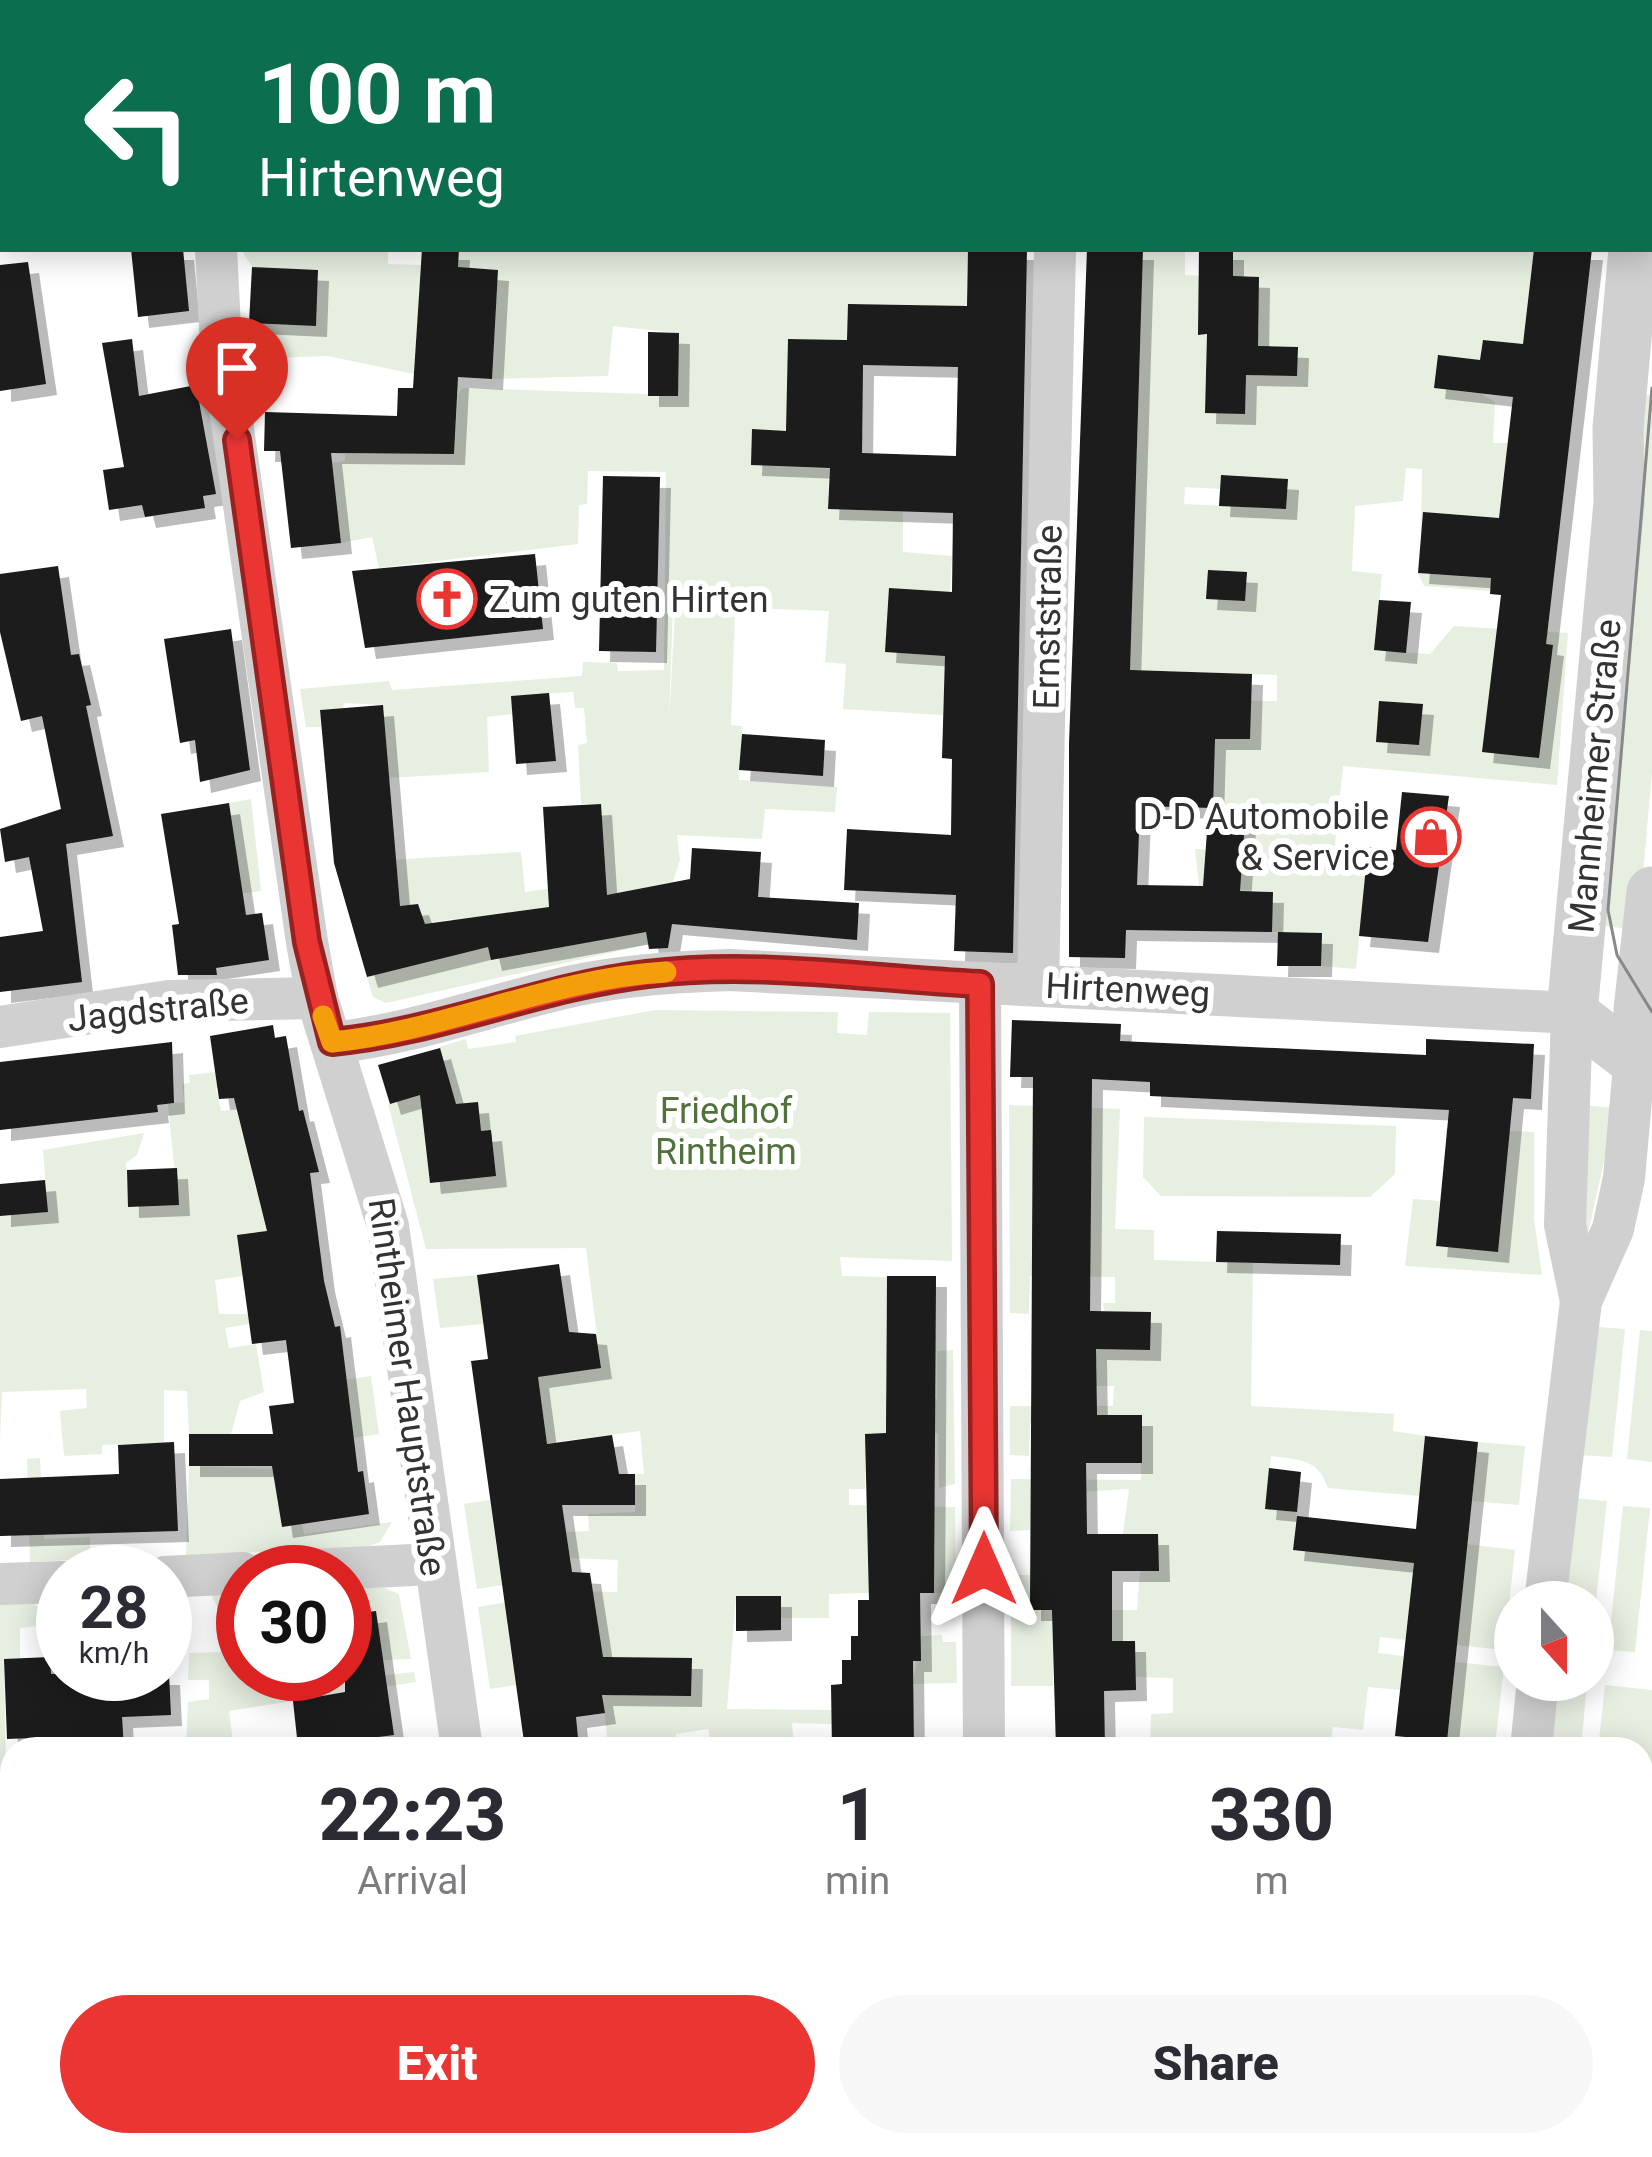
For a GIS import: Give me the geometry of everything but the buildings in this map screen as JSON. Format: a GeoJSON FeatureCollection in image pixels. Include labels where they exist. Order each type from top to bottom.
{"type":"FeatureCollection","features":[{"type":"Feature","properties":{"kind":"street","name":"Rintheimer Hauptstraße"},"geometry":{"type":"LineString","coordinates":[[216,252],[221,346],[317,998],[388,1226],[460,1737]]}},
{"type":"Feature","properties":{"kind":"street","name":"Ernststraße"},"geometry":{"type":"LineString","coordinates":[[1038,985],[1055,252]]}},
{"type":"Feature","properties":{"kind":"street","name":"Mannheimer Straße"},"geometry":{"type":"LineString","coordinates":[[1581,1301],[1565,1226],[1572,1013],[1619,503],[1637,377],[1634,252]]}},
{"type":"Feature","properties":{"kind":"street","name":"Mannheimer Straße"},"geometry":{"type":"LineString","coordinates":[[1548,1581],[1581,1301],[1613,1229],[1643,1062],[1652,892]]}},
{"type":"Feature","properties":{"kind":"street","name":"Hirtenweg"},"geometry":{"type":"LineString","coordinates":[[332,1042],[386,1037],[573,986],[649,973],[729,970],[1572,1013],[1646,1011]]}},
{"type":"Feature","properties":{"kind":"street"},"geometry":{"type":"LineString","coordinates":[[980,984],[984,1737]]}},
{"type":"Feature","properties":{"kind":"street","name":"Jagdstraße"},"geometry":{"type":"LineString","coordinates":[[0,1027],[169,1001],[317,998]]}},
{"type":"Feature","properties":{"kind":"street"},"geometry":{"type":"LineString","coordinates":[[1572,1013],[1643,1062]]}},
{"type":"Feature","properties":{"kind":"street"},"geometry":{"type":"LineString","coordinates":[[372,1567],[434,1564]]}},
{"type":"Feature","properties":{"kind":"street"},"geometry":{"type":"LineString","coordinates":[[0,1585],[36,1583]]}},
{"type":"Feature","properties":{"kind":"street"},"geometry":{"type":"LineString","coordinates":[[1532,1737],[1536,1701]]}},
{"type":"Feature","properties":{"kind":"green space"},"geometry":{"type":"Polygon","coordinates":[[[243,252],[388,252],[388,264],[421,265],[414,374],[328,356],[246,359],[241,329],[249,323],[316,326],[318,271],[252,267],[243,252]]]}},
{"type":"Feature","properties":{"kind":"green space"},"geometry":{"type":"Polygon","coordinates":[[[459,252],[968,252],[966,334],[923,305],[848,304],[863,340],[788,339],[787,431],[751,465],[829,469],[828,508],[903,511],[903,552],[952,556],[943,715],[843,709],[846,664],[825,662],[829,611],[673,605],[669,723],[675,610],[735,611],[731,725],[742,726],[739,780],[837,787],[835,812],[765,809],[762,839],[677,835],[680,860],[673,882],[637,890],[647,939],[663,941],[386,1003],[373,997],[367,977],[457,952],[452,919],[425,924],[418,904],[401,906],[388,860],[521,852],[525,892],[605,880],[601,804],[581,804],[578,745],[587,743],[584,708],[575,708],[573,692],[512,696],[512,714],[487,717],[489,772],[388,778],[383,705],[344,703],[343,708],[320,710],[321,727],[306,727],[300,689],[389,681],[392,690],[582,676],[583,662],[617,663],[618,671],[664,670],[666,472],[588,471],[587,504],[579,505],[578,544],[379,568],[372,537],[341,543],[332,463],[345,461],[345,454],[454,454],[458,394],[463,388],[678,395],[678,333],[613,326],[608,376],[492,379],[498,270],[458,267],[459,252]]]}},
{"type":"Feature","properties":{"kind":"green space"},"geometry":{"type":"Polygon","coordinates":[[[1143,252],[1185,252],[1185,275],[1208,276],[1199,335],[1207,335],[1205,412],[1246,375],[1297,376],[1297,347],[1258,346],[1259,277],[1233,276],[1233,252],[1534,252],[1523,344],[1483,340],[1480,360],[1438,356],[1435,388],[1482,394],[1495,402],[1493,443],[1508,443],[1490,591],[1424,586],[1418,573],[1450,575],[1453,542],[1421,539],[1422,469],[1406,468],[1403,501],[1355,506],[1352,571],[1382,574],[1375,650],[1430,654],[1454,626],[1568,633],[1557,785],[1343,766],[1335,844],[1368,847],[1356,969],[1321,966],[1321,933],[1272,932],[1272,892],[1199,886],[1195,849],[1243,851],[1245,821],[1208,818],[1213,808],[1128,715],[1249,739],[1251,701],[1277,701],[1277,675],[1165,671],[1129,697],[1143,252]],[[1222,475],[1221,489],[1185,487],[1184,504],[1286,509],[1287,479],[1222,475]]]}},
{"type":"Feature","properties":{"kind":"green space"},"geometry":{"type":"Polygon","coordinates":[[[1641,395],[1652,395],[1652,772],[1638,930],[1596,925],[1641,395]]]}},
{"type":"Feature","properties":{"kind":"green space"},"geometry":{"type":"Polygon","coordinates":[[[251,799],[261,891],[194,900],[240,875],[229,803],[251,799]]]}},
{"type":"Feature","properties":{"kind":"green space","name":"Friedhof Rintheim"},"geometry":{"type":"Polygon","coordinates":[[[655,1010],[838,1012],[837,1033],[867,1035],[869,1012],[950,1013],[952,1261],[840,1257],[842,1276],[887,1277],[886,1399],[937,1399],[937,1351],[953,1350],[955,1484],[939,1488],[938,1433],[866,1434],[865,1489],[849,1489],[849,1505],[955,1507],[956,1593],[934,1593],[933,1542],[869,1593],[829,1594],[829,1618],[781,1618],[736,1597],[727,1709],[834,1710],[833,1724],[792,1723],[793,1737],[710,1737],[708,1729],[676,1737],[607,1737],[595,1610],[507,1623],[516,1685],[490,1689],[478,1607],[577,1591],[617,1592],[618,1560],[570,1558],[566,1532],[589,1531],[588,1514],[635,1512],[635,1474],[644,1474],[640,1431],[547,1443],[538,1377],[601,1368],[586,1248],[426,1249],[388,1104],[415,1096],[448,1077],[439,1047],[466,1039],[468,1049],[516,1042],[515,1036],[655,1010]]]}},
{"type":"Feature","properties":{"kind":"green space"},"geometry":{"type":"Polygon","coordinates":[[[225,1071],[227,1085],[216,1088],[221,1111],[241,1109],[255,1186],[277,1230],[243,1276],[215,1280],[219,1314],[262,1314],[263,1322],[225,1328],[229,1348],[256,1344],[264,1392],[240,1401],[231,1434],[189,1434],[187,1391],[164,1390],[164,1443],[102,1445],[102,1454],[64,1456],[60,1411],[87,1408],[86,1389],[2,1392],[0,1440],[0,1216],[48,1212],[43,1150],[144,1133],[137,1155],[126,1163],[129,1206],[178,1205],[168,1104],[184,1102],[182,1084],[190,1083],[189,1075],[225,1071]]]}},
{"type":"Feature","properties":{"kind":"green space"},"geometry":{"type":"Polygon","coordinates":[[[1009,1105],[1120,1109],[1115,1229],[1154,1230],[1154,1260],[1253,1263],[1251,1406],[1394,1414],[1393,1431],[1425,1436],[1420,1496],[1328,1488],[1313,1466],[1271,1456],[1265,1508],[1297,1512],[1293,1550],[1467,1544],[1515,1550],[1512,1581],[1494,1581],[1494,1649],[1380,1637],[1378,1653],[1403,1656],[1400,1690],[1368,1687],[1363,1730],[1333,1727],[1332,1737],[1150,1737],[1151,1714],[1173,1713],[1173,1678],[1136,1677],[1135,1641],[1053,1642],[1053,1686],[1011,1686],[1011,1575],[1030,1575],[1031,1610],[1137,1610],[1140,1571],[1159,1571],[1123,1534],[1129,1489],[1031,1495],[1030,1530],[1010,1531],[1011,1479],[1141,1480],[1141,1415],[1030,1423],[1029,1456],[1010,1455],[1010,1406],[1113,1406],[1114,1386],[1096,1386],[1096,1347],[1150,1350],[1151,1313],[1104,1311],[1103,1303],[1115,1303],[1115,1277],[1030,1276],[1029,1314],[1010,1313],[1009,1105]]]}},
{"type":"Feature","properties":{"kind":"green space"},"geometry":{"type":"Polygon","coordinates":[[[1583,1105],[1616,1108],[1588,1233],[1585,1232],[1583,1105]]]}},
{"type":"Feature","properties":{"kind":"green space"},"geometry":{"type":"Polygon","coordinates":[[[1144,1117],[1396,1126],[1395,1174],[1370,1197],[1161,1196],[1143,1177],[1144,1117]]]}},
{"type":"Feature","properties":{"kind":"green space"},"geometry":{"type":"Polygon","coordinates":[[[1446,1128],[1534,1132],[1534,1219],[1542,1275],[1405,1266],[1413,1199],[1440,1201],[1436,1246],[1498,1251],[1508,1148],[1446,1142],[1446,1128]]]}},
{"type":"Feature","properties":{"kind":"green space"},"geometry":{"type":"Polygon","coordinates":[[[477,1275],[484,1324],[440,1328],[433,1279],[477,1275]]]}},
{"type":"Feature","properties":{"kind":"green space"},"geometry":{"type":"Polygon","coordinates":[[[1598,1327],[1625,1329],[1612,1457],[1577,1455],[1598,1327]]]}},
{"type":"Feature","properties":{"kind":"green space"},"geometry":{"type":"Polygon","coordinates":[[[1640,1330],[1652,1331],[1652,1462],[1627,1459],[1640,1330]]]}},
{"type":"Feature","properties":{"kind":"green space"},"geometry":{"type":"Polygon","coordinates":[[[371,1376],[379,1434],[353,1438],[296,1387],[371,1376]]]}},
{"type":"Feature","properties":{"kind":"green space"},"geometry":{"type":"Polygon","coordinates":[[[1478,1442],[1525,1446],[1519,1505],[1472,1501],[1478,1442]]]}},
{"type":"Feature","properties":{"kind":"green space"},"geometry":{"type":"Polygon","coordinates":[[[40,1458],[44,1539],[90,1537],[90,1545],[36,1545],[36,1562],[30,1562],[27,1459],[40,1458]]]}},
{"type":"Feature","properties":{"kind":"green space"},"geometry":{"type":"Polygon","coordinates":[[[319,1461],[276,1485],[282,1527],[302,1524],[304,1534],[392,1522],[380,1542],[372,1545],[216,1545],[216,1554],[192,1555],[192,1545],[186,1545],[189,1466],[268,1469],[319,1461]]]}},
{"type":"Feature","properties":{"kind":"green space"},"geometry":{"type":"Polygon","coordinates":[[[1573,1498],[1607,1501],[1598,1581],[1565,1581],[1573,1498]]]}},
{"type":"Feature","properties":{"kind":"green space"},"geometry":{"type":"Polygon","coordinates":[[[490,1500],[502,1585],[477,1589],[464,1504],[490,1500]]]}},
{"type":"Feature","properties":{"kind":"green space"},"geometry":{"type":"Polygon","coordinates":[[[1623,1506],[1650,1508],[1635,1652],[1614,1650],[1614,1592],[1623,1506]]]}},
{"type":"Feature","properties":{"kind":"green space"},"geometry":{"type":"Polygon","coordinates":[[[372,1588],[399,1594],[411,1659],[383,1660],[376,1611],[372,1612],[372,1588]]]}},
{"type":"Feature","properties":{"kind":"green space"},"geometry":{"type":"Polygon","coordinates":[[[0,1599],[36,1606],[36,1626],[20,1628],[20,1658],[4,1660],[5,1737],[0,1737],[0,1599]]]}},
{"type":"Feature","properties":{"kind":"green space"},"geometry":{"type":"Polygon","coordinates":[[[942,1635],[943,1642],[956,1642],[957,1683],[913,1684],[921,1636],[942,1635]]]}},
{"type":"Feature","properties":{"kind":"green space"},"geometry":{"type":"Polygon","coordinates":[[[216,1652],[216,1701],[293,1701],[229,1711],[232,1737],[187,1737],[188,1702],[209,1699],[209,1680],[192,1680],[192,1653],[216,1652]]]}},
{"type":"Feature","properties":{"kind":"green space"},"geometry":{"type":"Polygon","coordinates":[[[1455,1662],[1494,1666],[1494,1701],[1500,1701],[1496,1737],[1447,1737],[1455,1662]]]}},
{"type":"Feature","properties":{"kind":"green space"},"geometry":{"type":"Polygon","coordinates":[[[414,1672],[416,1682],[372,1689],[372,1677],[414,1672]]]}},
{"type":"Feature","properties":{"kind":"green space"},"geometry":{"type":"Polygon","coordinates":[[[1614,1686],[1652,1690],[1652,1737],[1599,1737],[1603,1701],[1614,1701],[1614,1686]]]}},
{"type":"Feature","properties":{"kind":"green space"},"geometry":{"type":"Polygon","coordinates":[[[1553,1701],[1585,1701],[1582,1737],[1549,1737],[1553,1701]]]}},
{"type":"Feature","properties":{"kind":"tram line"},"geometry":{"type":"LineString","coordinates":[[1652,388],[1608,910],[1617,955],[1652,1012]]}},
{"type":"Feature","properties":{"kind":"slow traffic"},"geometry":{"type":"LineString","coordinates":[[323,1016],[332,1042],[386,1037],[573,986],[666,972]]}},
{"type":"Feature","properties":{"kind":"place","name":"Zum guten Hirten"},"geometry":{"type":"Point","coordinates":[447,599]}},
{"type":"Feature","properties":{"kind":"place","name":"D-D Automobile & Service"},"geometry":{"type":"Point","coordinates":[1431,837]}},
{"type":"Feature","properties":{"kind":"route"},"geometry":{"type":"LineString","coordinates":[[237,440],[307,942],[317,998],[332,1042],[386,1037],[573,986],[649,973],[729,970],[980,984],[984,1569]]}}]}
